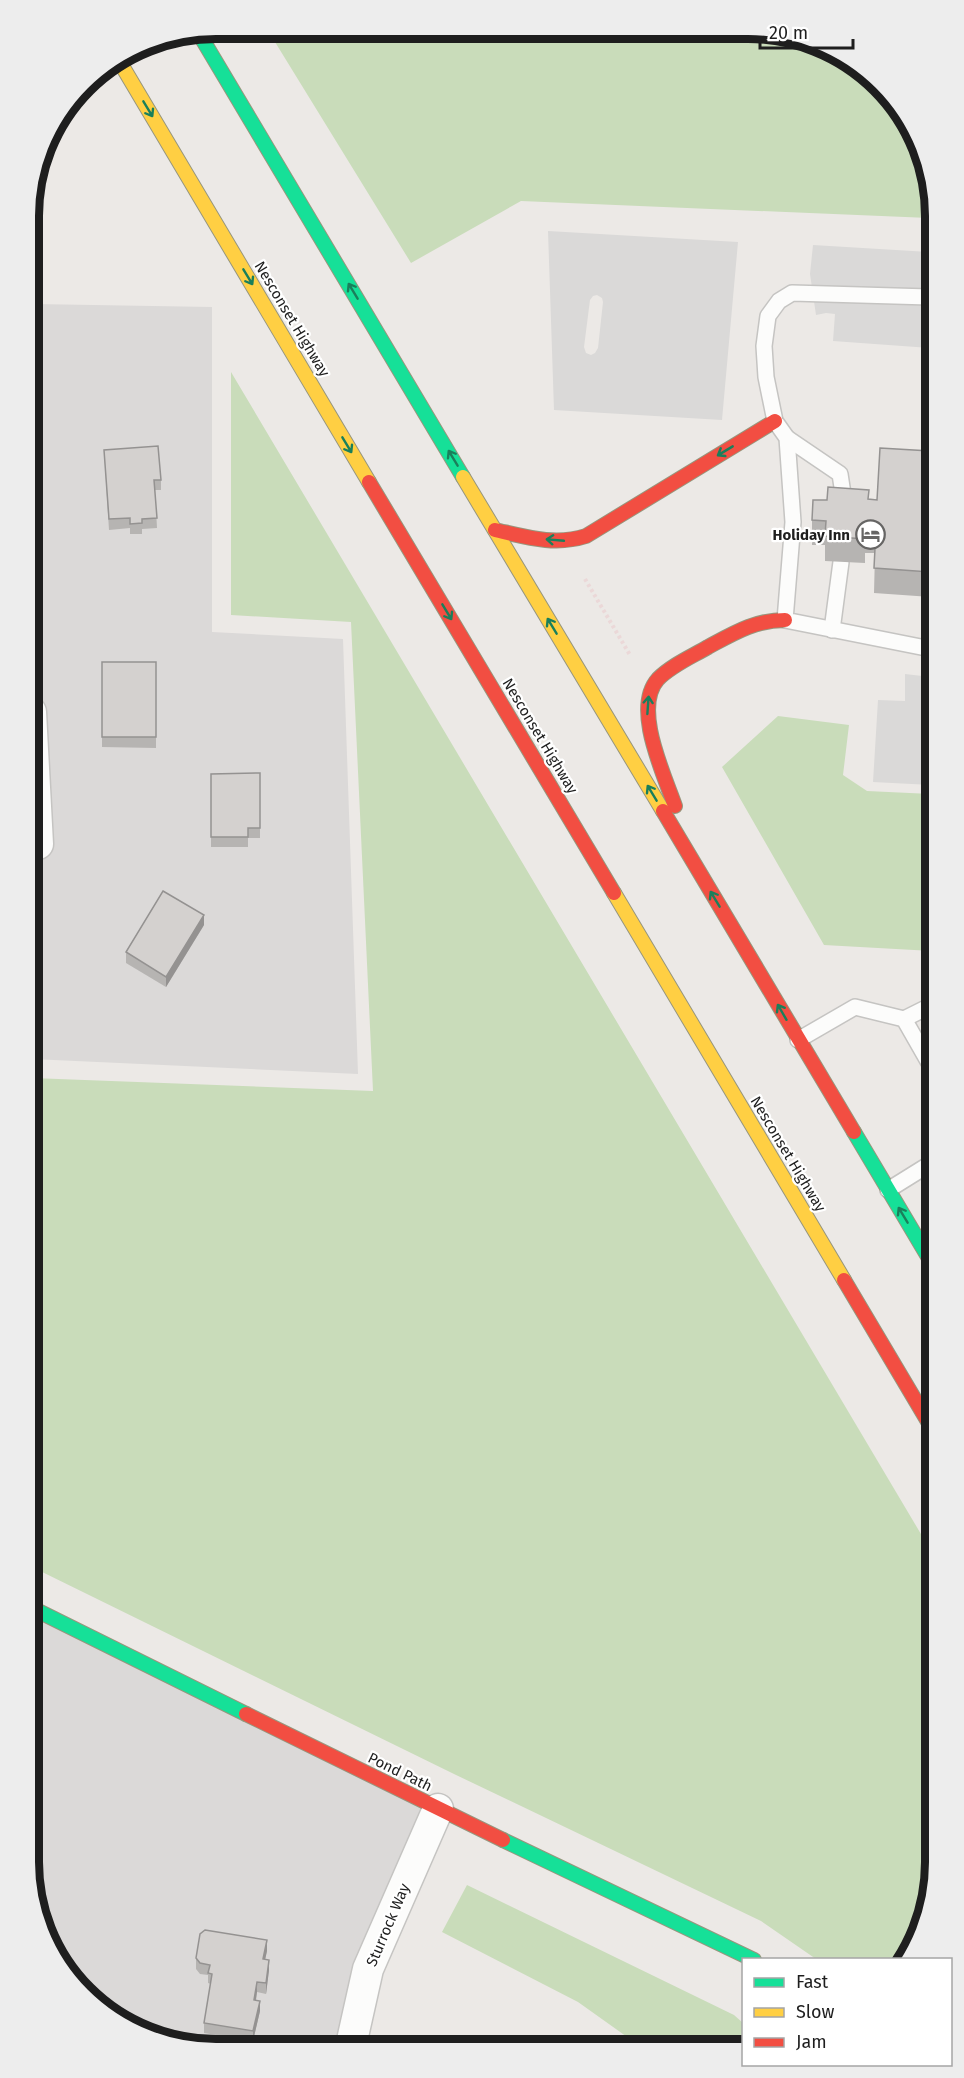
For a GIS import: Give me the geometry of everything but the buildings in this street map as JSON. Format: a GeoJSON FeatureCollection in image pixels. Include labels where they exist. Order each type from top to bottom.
{"type":"FeatureCollection","features":[{"type":"Feature","properties":{"kind":"main road"},"geometry":{"type":"LineString","coordinates":[[203,40],[925,1252]]}},
{"type":"Feature","properties":{"kind":"main road","name":"Nesconset Highway"},"geometry":{"type":"LineString","coordinates":[[122,66],[925,1417]]}},
{"type":"Feature","properties":{"kind":"main road"},"geometry":{"type":"LineString","coordinates":[[495,530],[547,540],[574,541],[586,536],[775,421]]}},
{"type":"Feature","properties":{"kind":"main road"},"geometry":{"type":"LineString","coordinates":[[693,862],[648,723],[648,699],[651,688],[671,669],[739,629],[766,620],[785,620]]}},
{"type":"Feature","properties":{"kind":"main road","name":"Pond Path"},"geometry":{"type":"LineString","coordinates":[[39,1611],[438,1809],[752,1958]]}},
{"type":"Feature","properties":{"kind":"street","name":"Sturrock Way"},"geometry":{"type":"LineString","coordinates":[[352,2039],[368,1970],[438,1809]]}},
{"type":"Feature","properties":{"kind":"lane"},"geometry":{"type":"LineString","coordinates":[[846,513],[840,474],[788,438],[775,421],[766,377],[764,346],[768,316],[779,301],[792,293],[925,297]]}},
{"type":"Feature","properties":{"kind":"lane"},"geometry":{"type":"LineString","coordinates":[[788,438],[793,522],[785,620],[925,648]]}},
{"type":"Feature","properties":{"kind":"lane"},"geometry":{"type":"LineString","coordinates":[[832,630],[841,562]]}},
{"type":"Feature","properties":{"kind":"lane"},"geometry":{"type":"LineString","coordinates":[[798,1040],[855,1007],[904,1019],[925,1008]]}},
{"type":"Feature","properties":{"kind":"lane"},"geometry":{"type":"LineString","coordinates":[[904,1019],[925,1056]]}},
{"type":"Feature","properties":{"kind":"lane"},"geometry":{"type":"LineString","coordinates":[[888,1190],[925,1167]]}},
{"type":"Feature","properties":{"kind":"path"},"geometry":{"type":"LineString","coordinates":[[585,579],[630,655]]}},
{"type":"Feature","properties":{"kind":"shaded area"},"geometry":{"type":"Polygon","coordinates":[[[48,161],[39,253],[39,205],[48,161]]]}},
{"type":"Feature","properties":{"kind":"shaded area"},"geometry":{"type":"Polygon","coordinates":[[[548,231],[738,242],[722,420],[554,410],[548,231]],[[597,295],[590,300],[584,347],[586,353],[591,355],[598,348],[602,298],[597,295]]]}},
{"type":"Feature","properties":{"kind":"shaded area"},"geometry":{"type":"Polygon","coordinates":[[[813,245],[925,252],[925,348],[833,341],[835,314],[816,315],[810,274],[813,245]]]}},
{"type":"Feature","properties":{"kind":"shaded area"},"geometry":{"type":"Polygon","coordinates":[[[39,304],[212,307],[212,632],[343,639],[358,1074],[39,1059],[39,304]]]}},
{"type":"Feature","properties":{"kind":"shaded area"},"geometry":{"type":"Polygon","coordinates":[[[905,674],[925,676],[925,785],[873,782],[878,700],[905,701],[905,674]]]}},
{"type":"Feature","properties":{"kind":"shaded area"},"geometry":{"type":"Polygon","coordinates":[[[39,1611],[439,1810],[380,1933],[364,2039],[205,2039],[182,2036],[138,2021],[108,2002],[91,1987],[76,1970],[52,1930],[41,1885],[39,1862],[39,1611]]]}},
{"type":"Feature","properties":{"kind":"green space"},"geometry":{"type":"Polygon","coordinates":[[[273,39],[748,39],[782,42],[816,52],[856,76],[873,91],[888,108],[912,148],[923,193],[925,218],[521,201],[411,263],[273,39]]]}},
{"type":"Feature","properties":{"kind":"green space"},"geometry":{"type":"Polygon","coordinates":[[[231,372],[925,1541],[925,1873],[922,1896],[912,1930],[896,1958],[815,1958],[761,1921],[454,1774],[39,1570],[39,1078],[373,1091],[351,622],[231,615],[231,372]]]}},
{"type":"Feature","properties":{"kind":"green space"},"geometry":{"type":"Polygon","coordinates":[[[778,716],[849,725],[843,775],[867,791],[925,794],[925,951],[824,945],[722,767],[778,716]]]}},
{"type":"Feature","properties":{"kind":"green space"},"geometry":{"type":"Polygon","coordinates":[[[467,1885],[734,2015],[742,2022],[742,2039],[630,2039],[578,2002],[442,1932],[467,1885]]]}},
{"type":"Feature","properties":{"kind":"traffic: fast"},"geometry":{"type":"LineString","coordinates":[[203,40],[463,477]]}},
{"type":"Feature","properties":{"kind":"traffic: fast"},"geometry":{"type":"LineString","coordinates":[[854,1132],[925,1252]]}},
{"type":"Feature","properties":{"kind":"traffic: fast"},"geometry":{"type":"LineString","coordinates":[[39,1611],[246,1714]]}},
{"type":"Feature","properties":{"kind":"traffic: fast"},"geometry":{"type":"LineString","coordinates":[[503,1840],[750,1958]]}},
{"type":"Feature","properties":{"kind":"traffic: slow"},"geometry":{"type":"LineString","coordinates":[[122,66],[369,482]]}},
{"type":"Feature","properties":{"kind":"traffic: slow"},"geometry":{"type":"LineString","coordinates":[[463,477],[663,811]]}},
{"type":"Feature","properties":{"kind":"traffic: slow"},"geometry":{"type":"LineString","coordinates":[[614,893],[844,1280]]}},
{"type":"Feature","properties":{"kind":"traffic: jam"},"geometry":{"type":"LineString","coordinates":[[495,530],[529,538],[552,540],[586,536],[775,421]]}},
{"type":"Feature","properties":{"kind":"traffic: jam"},"geometry":{"type":"LineString","coordinates":[[369,482],[614,893]]}},
{"type":"Feature","properties":{"kind":"traffic: jam"},"geometry":{"type":"LineString","coordinates":[[675,806],[658,759],[649,723],[648,707],[651,691],[658,679],[682,662],[736,632],[764,622],[785,620]]}},
{"type":"Feature","properties":{"kind":"traffic: jam"},"geometry":{"type":"LineString","coordinates":[[663,811],[854,1132]]}},
{"type":"Feature","properties":{"kind":"traffic: jam"},"geometry":{"type":"LineString","coordinates":[[844,1280],[925,1417]]}},
{"type":"Feature","properties":{"kind":"traffic: jam"},"geometry":{"type":"LineString","coordinates":[[246,1714],[503,1840]]}},
{"type":"Feature","properties":{"kind":"place","name":"Holiday Inn"},"geometry":{"type":"Point","coordinates":[871,535]}}]}
